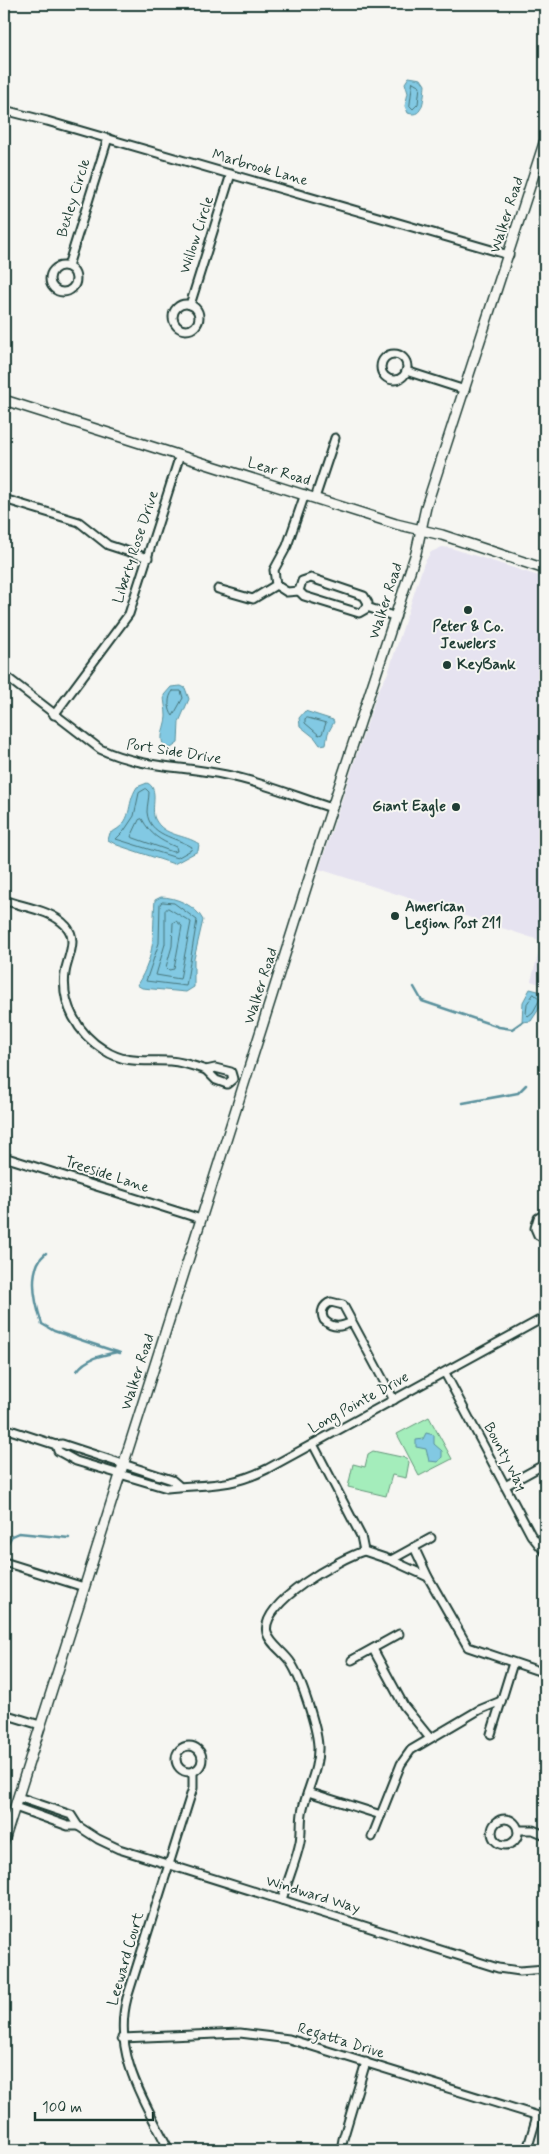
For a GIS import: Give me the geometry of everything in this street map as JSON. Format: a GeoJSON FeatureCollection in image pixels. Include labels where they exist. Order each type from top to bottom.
{"type":"FeatureCollection","features":[{"type":"Feature","properties":{"kind":"street","name":"Marbrook Lane"},"geometry":{"type":"LineString","coordinates":[[4,110],[108,138],[509,254]]}},
{"type":"Feature","properties":{"kind":"street","name":"Bexley Circle"},"geometry":{"type":"LineString","coordinates":[[68,266],[108,138]]}},
{"type":"Feature","properties":{"kind":"street","name":"Walker Road"},"geometry":{"type":"LineString","coordinates":[[4,1841],[332,808],[396,617],[426,507],[545,140]]}},
{"type":"Feature","properties":{"kind":"street","name":"Willow Circle"},"geometry":{"type":"LineString","coordinates":[[190,305],[231,174]]}},
{"type":"Feature","properties":{"kind":"street"},"geometry":{"type":"LineString","coordinates":[[406,371],[465,390]]}},
{"type":"Feature","properties":{"kind":"street","name":"Lear Road"},"geometry":{"type":"LineString","coordinates":[[4,400],[545,569]]}},
{"type":"Feature","properties":{"kind":"street"},"geometry":{"type":"LineString","coordinates":[[315,498],[335,438]]}},
{"type":"Feature","properties":{"kind":"street","name":"Liberty Rose Drive"},"geometry":{"type":"LineString","coordinates":[[54,714],[129,614],[180,455]]}},
{"type":"Feature","properties":{"kind":"street"},"geometry":{"type":"LineString","coordinates":[[305,494],[287,546],[274,570],[276,585],[287,592],[299,591],[304,596],[359,613],[367,607]]}},
{"type":"Feature","properties":{"kind":"street"},"geometry":{"type":"LineString","coordinates":[[4,499],[70,519],[87,528],[108,545],[148,558]]}},
{"type":"Feature","properties":{"kind":"street"},"geometry":{"type":"LineString","coordinates":[[299,591],[302,581],[311,578],[364,596],[368,603],[367,607]]}},
{"type":"Feature","properties":{"kind":"street"},"geometry":{"type":"LineString","coordinates":[[218,589],[253,599],[276,585]]}},
{"type":"Feature","properties":{"kind":"street"},"geometry":{"type":"LineString","coordinates":[[367,607],[396,617]]}},
{"type":"Feature","properties":{"kind":"street","name":"Port Side Drive"},"geometry":{"type":"LineString","coordinates":[[4,675],[100,749],[120,758],[225,775],[332,808]]}},
{"type":"Feature","properties":{"kind":"street"},"geometry":{"type":"LineString","coordinates":[[4,900],[52,916],[70,931],[72,944],[65,972],[65,993],[72,1015],[91,1041],[105,1052],[122,1059],[174,1062],[206,1070],[223,1069],[231,1072],[233,1080]]}},
{"type":"Feature","properties":{"kind":"street"},"geometry":{"type":"LineString","coordinates":[[206,1070],[216,1080],[228,1084],[233,1080]]}},
{"type":"Feature","properties":{"kind":"street"},"geometry":{"type":"LineString","coordinates":[[233,1080],[244,1083]]}},
{"type":"Feature","properties":{"kind":"street","name":"Treeside Lane"},"geometry":{"type":"LineString","coordinates":[[4,1157],[201,1219]]}},
{"type":"Feature","properties":{"kind":"street"},"geometry":{"type":"LineString","coordinates":[[545,1214],[538,1218],[535,1224],[538,1235],[545,1239]]}},
{"type":"Feature","properties":{"kind":"street","name":"Long Pointe Drive"},"geometry":{"type":"LineString","coordinates":[[178,1485],[172,1480],[62,1444],[56,1446],[58,1451],[70,1458],[167,1488],[178,1485],[206,1487],[244,1479],[313,1444],[545,1318]]}},
{"type":"Feature","properties":{"kind":"street"},"geometry":{"type":"LineString","coordinates":[[352,1322],[394,1400]]}},
{"type":"Feature","properties":{"kind":"street","name":"Bounty Way"},"geometry":{"type":"LineString","coordinates":[[445,1373],[531,1535],[545,1552]]}},
{"type":"Feature","properties":{"kind":"street"},"geometry":{"type":"LineString","coordinates":[[4,1428],[56,1446]]}},
{"type":"Feature","properties":{"kind":"street"},"geometry":{"type":"LineString","coordinates":[[313,1444],[361,1536],[364,1551]]}},
{"type":"Feature","properties":{"kind":"street"},"geometry":{"type":"LineString","coordinates":[[505,1486],[545,1464]]}},
{"type":"Feature","properties":{"kind":"street"},"geometry":{"type":"LineString","coordinates":[[391,1560],[431,1538]]}},
{"type":"Feature","properties":{"kind":"street"},"geometry":{"type":"LineString","coordinates":[[414,1547],[428,1577],[465,1644],[470,1649],[545,1673]]}},
{"type":"Feature","properties":{"kind":"street"},"geometry":{"type":"LineString","coordinates":[[282,1900],[298,1848],[301,1816],[317,1762],[317,1737],[298,1675],[291,1663],[268,1635],[268,1626],[277,1607],[288,1596],[345,1558],[364,1551],[391,1560],[428,1577]]}},
{"type":"Feature","properties":{"kind":"street"},"geometry":{"type":"LineString","coordinates":[[4,1562],[84,1587]]}},
{"type":"Feature","properties":{"kind":"street"},"geometry":{"type":"LineString","coordinates":[[352,1660],[399,1634]]}},
{"type":"Feature","properties":{"kind":"street"},"geometry":{"type":"LineString","coordinates":[[373,1649],[404,1706],[429,1738]]}},
{"type":"Feature","properties":{"kind":"street"},"geometry":{"type":"LineString","coordinates":[[490,1734],[513,1663]]}},
{"type":"Feature","properties":{"kind":"street"},"geometry":{"type":"LineString","coordinates":[[372,1837],[403,1760],[416,1745],[489,1705],[501,1701]]}},
{"type":"Feature","properties":{"kind":"street"},"geometry":{"type":"LineString","coordinates":[[4,1714],[40,1725]]}},
{"type":"Feature","properties":{"kind":"street","name":"Leeward Court"},"geometry":{"type":"LineString","coordinates":[[169,2150],[133,2076],[122,2038],[124,2007],[193,1788],[193,1771]]}},
{"type":"Feature","properties":{"kind":"street"},"geometry":{"type":"LineString","coordinates":[[308,1792],[381,1815]]}},
{"type":"Feature","properties":{"kind":"street","name":"Windward Way"},"geometry":{"type":"LineString","coordinates":[[18,1797],[62,1811],[75,1819],[78,1826]]}},
{"type":"Feature","properties":{"kind":"street","name":"Windward Way"},"geometry":{"type":"LineString","coordinates":[[15,1807],[68,1826],[78,1826],[112,1846],[498,1968],[520,1971],[545,1969]]}},
{"type":"Feature","properties":{"kind":"street"},"geometry":{"type":"LineString","coordinates":[[518,1830],[524,1828],[545,1835]]}},
{"type":"Feature","properties":{"kind":"street","name":"Regatta Drive"},"geometry":{"type":"LineString","coordinates":[[122,2038],[215,2033],[265,2035],[308,2044],[545,2118]]}},
{"type":"Feature","properties":{"kind":"street"},"geometry":{"type":"LineString","coordinates":[[341,2150],[366,2062]]}},
{"type":"Feature","properties":{"kind":"street"},"geometry":{"type":"LineString","coordinates":[[527,2150],[538,2116]]}},
{"type":"Feature","properties":{"kind":"shaded area"},"geometry":{"type":"Polygon","coordinates":[[[442,547],[451,548],[545,578],[545,986],[531,981],[542,941],[319,869],[378,691],[388,673],[424,563],[431,552],[442,547]]]}},
{"type":"Feature","properties":{"kind":"green space"},"geometry":{"type":"Polygon","coordinates":[[[429,1417],[452,1459],[419,1476],[397,1434],[429,1417]]]}},
{"type":"Feature","properties":{"kind":"green space"},"geometry":{"type":"Polygon","coordinates":[[[373,1451],[406,1458],[409,1462],[406,1478],[392,1475],[386,1496],[348,1487],[353,1464],[365,1467],[368,1454],[373,1451]]]}},
{"type":"Feature","properties":{"kind":"water"},"geometry":{"type":"Polygon","coordinates":[[[409,77],[421,79],[425,85],[420,110],[413,114],[408,113],[405,106],[408,93],[405,83],[409,77]]]}},
{"type":"Feature","properties":{"kind":"water"},"geometry":{"type":"Polygon","coordinates":[[[181,686],[185,688],[189,699],[179,722],[178,743],[171,748],[163,744],[162,740],[166,716],[164,695],[171,687],[181,686]]]}},
{"type":"Feature","properties":{"kind":"water"},"geometry":{"type":"Polygon","coordinates":[[[305,711],[333,720],[334,722],[328,733],[326,744],[320,745],[315,738],[300,726],[299,718],[305,711]]]}},
{"type":"Feature","properties":{"kind":"water"},"geometry":{"type":"Polygon","coordinates":[[[147,783],[153,789],[154,815],[159,825],[169,832],[199,844],[198,851],[174,864],[117,845],[108,840],[110,833],[123,824],[137,787],[147,783]]]}},
{"type":"Feature","properties":{"kind":"water"},"geometry":{"type":"Polygon","coordinates":[[[161,897],[185,903],[196,910],[203,920],[194,959],[194,987],[186,992],[142,988],[137,985],[151,953],[155,900],[161,897]]]}},
{"type":"Feature","properties":{"kind":"water"},"geometry":{"type":"Polygon","coordinates":[[[530,989],[542,992],[543,1003],[531,1021],[522,1022],[523,1002],[530,989]]]}},
{"type":"Feature","properties":{"kind":"water"},"geometry":{"type":"Polygon","coordinates":[[[426,1433],[434,1435],[434,1444],[442,1451],[442,1457],[438,1462],[429,1461],[426,1449],[416,1447],[416,1440],[423,1439],[426,1433]]]}},
{"type":"Feature","properties":{"kind":"waterway"},"geometry":{"type":"LineString","coordinates":[[540,221],[545,222]]}},
{"type":"Feature","properties":{"kind":"waterway"},"geometry":{"type":"LineString","coordinates":[[414,987],[422,1001],[499,1027],[512,1029],[522,1022]]}},
{"type":"Feature","properties":{"kind":"waterway"},"geometry":{"type":"LineString","coordinates":[[463,1103],[518,1093],[526,1085]]}},
{"type":"Feature","properties":{"kind":"waterway"},"geometry":{"type":"LineString","coordinates":[[46,1253],[40,1260],[34,1277],[35,1297],[42,1324],[54,1331],[120,1353]]}},
{"type":"Feature","properties":{"kind":"waterway"},"geometry":{"type":"LineString","coordinates":[[77,1371],[90,1360],[117,1352]]}},
{"type":"Feature","properties":{"kind":"waterway"},"geometry":{"type":"LineString","coordinates":[[8,1543],[12,1536],[19,1533],[69,1538]]}},
{"type":"Feature","properties":{"kind":"place","name":"Peter & Co. Jewelers"},"geometry":{"type":"Point","coordinates":[468,610]}},
{"type":"Feature","properties":{"kind":"place","name":"KeyBank"},"geometry":{"type":"Point","coordinates":[447,665]}},
{"type":"Feature","properties":{"kind":"place","name":"Giant Eagle"},"geometry":{"type":"Point","coordinates":[456,807]}},
{"type":"Feature","properties":{"kind":"place","name":"American Legion Post 211"},"geometry":{"type":"Point","coordinates":[395,916]}}]}
